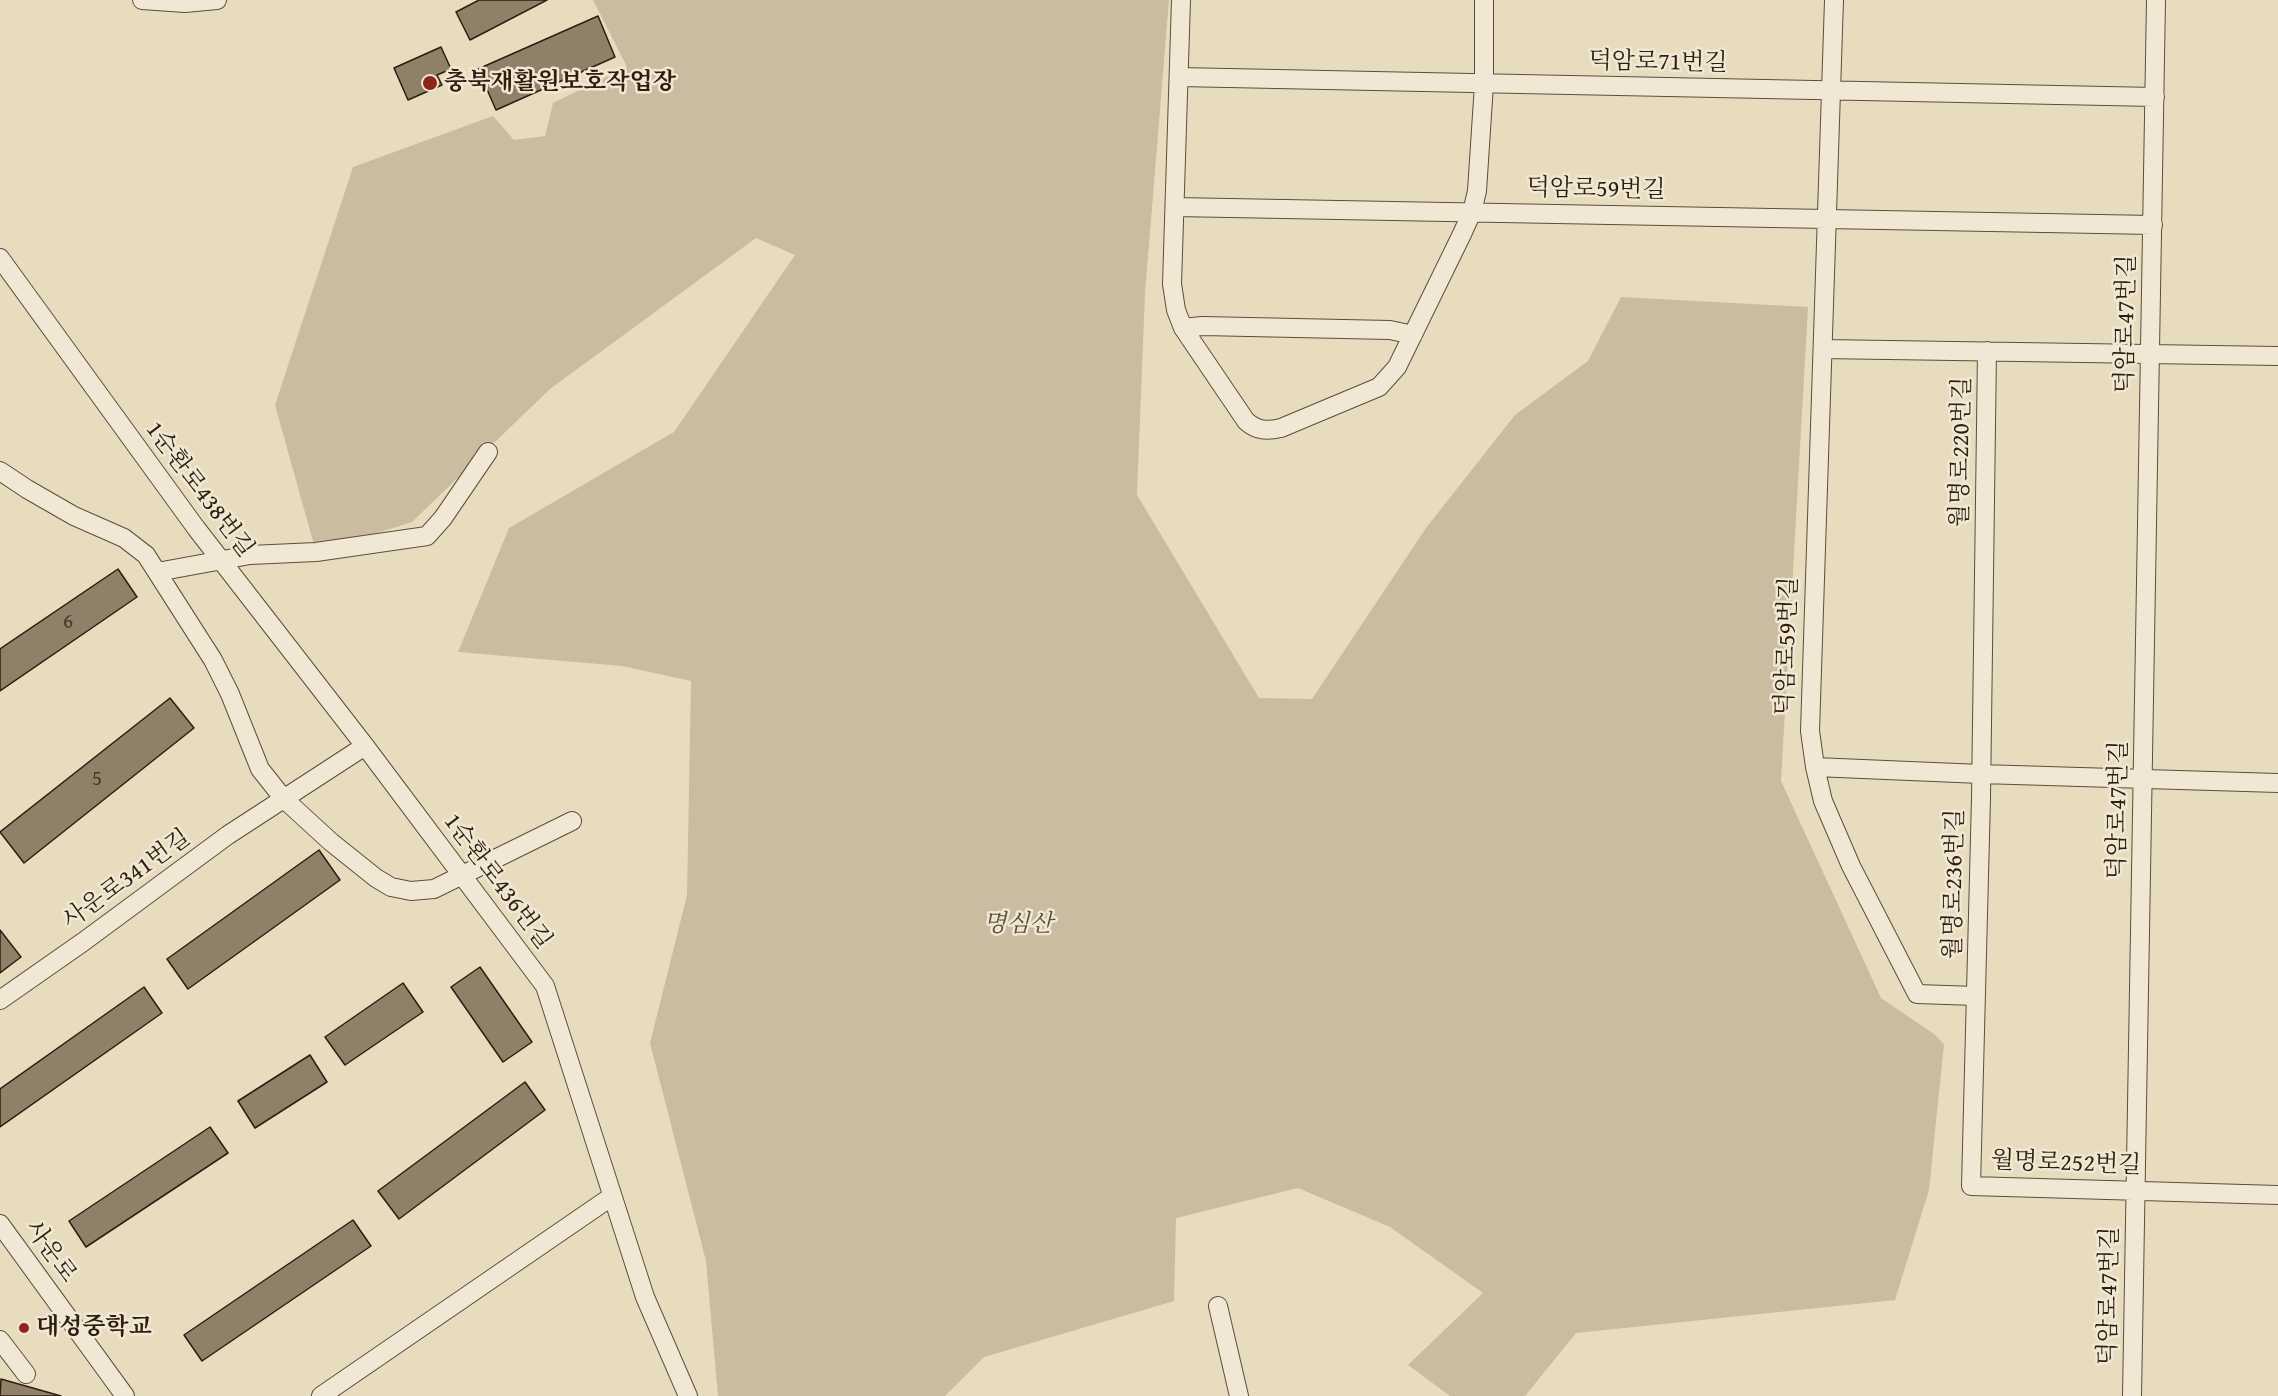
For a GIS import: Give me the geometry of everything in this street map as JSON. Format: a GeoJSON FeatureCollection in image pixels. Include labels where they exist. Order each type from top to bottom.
{"type":"FeatureCollection","features":[{"type":"Feature","properties":{"kind":"street"},"geometry":{"type":"LineString","coordinates":[[142,0],[185,3],[217,0]]}},
{"type":"Feature","properties":{"kind":"street"},"geometry":{"type":"LineString","coordinates":[[1181,0],[1172,284],[1176,310],[1183,328],[1246,421],[1255,429],[1269,431],[1378,387],[1397,368],[1472,212],[1477,191],[1485,84],[1484,0]]}},
{"type":"Feature","properties":{"kind":"street","name":"덕암로59번길"},"geometry":{"type":"LineString","coordinates":[[1834,0],[1810,731],[1815,767],[1823,801],[1851,866],[1917,994],[1976,996]]}},
{"type":"Feature","properties":{"kind":"street","name":"덕암로47번길"},"geometry":{"type":"LineString","coordinates":[[2132,1396],[2156,0]]}},
{"type":"Feature","properties":{"kind":"street","name":"덕암로71번길"},"geometry":{"type":"LineString","coordinates":[[1179,77],[1831,91]]}},
{"type":"Feature","properties":{"kind":"street"},"geometry":{"type":"LineString","coordinates":[[1831,91],[2155,97]]}},
{"type":"Feature","properties":{"kind":"street"},"geometry":{"type":"LineString","coordinates":[[1175,207],[1472,212]]}},
{"type":"Feature","properties":{"kind":"street","name":"덕암로59번길"},"geometry":{"type":"LineString","coordinates":[[1472,212],[1827,218]]}},
{"type":"Feature","properties":{"kind":"street","name":"덕암로47번길"},"geometry":{"type":"LineString","coordinates":[[1827,218],[2153,225]]}},
{"type":"Feature","properties":{"kind":"street","name":"1순환로438번길"},"geometry":{"type":"LineString","coordinates":[[0,258],[220,560],[365,746]]}},
{"type":"Feature","properties":{"kind":"street"},"geometry":{"type":"LineString","coordinates":[[1183,328],[1202,326],[1390,330],[1413,335]]}},
{"type":"Feature","properties":{"kind":"street","name":"월명로220번길"},"geometry":{"type":"LineString","coordinates":[[1823,349],[2278,356]]}},
{"type":"Feature","properties":{"kind":"street","name":"월명로220번길"},"geometry":{"type":"LineString","coordinates":[[1984,555],[1987,351]]}},
{"type":"Feature","properties":{"kind":"street"},"geometry":{"type":"LineString","coordinates":[[157,572],[250,555],[316,552],[427,536],[443,518],[488,452]]}},
{"type":"Feature","properties":{"kind":"street"},"geometry":{"type":"LineString","coordinates":[[0,471],[74,516],[124,538],[146,555],[213,660],[230,694],[260,769],[283,798],[331,842],[376,878],[392,887],[411,891],[434,889],[463,877],[572,820]]}},
{"type":"Feature","properties":{"kind":"street","name":"월명로236번길"},"geometry":{"type":"LineString","coordinates":[[1976,996],[1984,555]]}},
{"type":"Feature","properties":{"kind":"street"},"geometry":{"type":"LineString","coordinates":[[283,798],[365,746]]}},
{"type":"Feature","properties":{"kind":"street","name":"1순환로436번길"},"geometry":{"type":"LineString","coordinates":[[365,746],[545,986],[645,1297],[688,1396]]}},
{"type":"Feature","properties":{"kind":"street","name":"월명로236번길"},"geometry":{"type":"LineString","coordinates":[[1815,767],[2278,783]]}},
{"type":"Feature","properties":{"kind":"street","name":"사운로341번길"},"geometry":{"type":"LineString","coordinates":[[0,1000],[228,835],[283,798]]}},
{"type":"Feature","properties":{"kind":"street","name":"월명로252번길"},"geometry":{"type":"LineString","coordinates":[[1976,996],[1971,1186],[2278,1195]]}},
{"type":"Feature","properties":{"kind":"street"},"geometry":{"type":"LineString","coordinates":[[321,1396],[611,1197]]}},
{"type":"Feature","properties":{"kind":"street","name":"사운로"},"geometry":{"type":"LineString","coordinates":[[0,1224],[125,1396]]}},
{"type":"Feature","properties":{"kind":"street"},"geometry":{"type":"LineString","coordinates":[[1218,1306],[1239,1396]]}},
{"type":"Feature","properties":{"kind":"street"},"geometry":{"type":"LineString","coordinates":[[0,1340],[26,1374]]}},
{"type":"Feature","properties":{"kind":"green space","name":"명심산"},"geometry":{"type":"Polygon","coordinates":[[[593,0],[1169,0],[1145,293],[1137,495],[1259,698],[1312,699],[1426,528],[1515,415],[1588,361],[1621,297],[1808,307],[1781,781],[1881,998],[1934,1034],[1944,1044],[1929,1190],[1895,1300],[1576,1333],[1525,1396],[1450,1396],[1408,1365],[1483,1293],[1390,1227],[1298,1188],[1176,1218],[1174,1301],[984,1357],[945,1396],[718,1396],[706,1261],[650,1043],[687,895],[691,681],[622,666],[458,652],[509,528],[674,432],[795,255],[756,238],[550,389],[412,522],[316,552],[275,405],[353,167],[493,116],[514,140],[545,136],[553,103],[627,67],[593,0]]]}},
{"type":"Feature","properties":{"kind":"building"},"geometry":{"type":"Polygon","coordinates":[[[479,0],[547,0],[470,40],[456,12],[479,0]]]}},
{"type":"Feature","properties":{"kind":"building"},"geometry":{"type":"Polygon","coordinates":[[[598,16],[615,57],[496,110],[478,69],[598,16]]]}},
{"type":"Feature","properties":{"kind":"building"},"geometry":{"type":"Polygon","coordinates":[[[441,47],[451,69],[437,75],[442,85],[408,100],[394,68],[441,47]]]}},
{"type":"Feature","properties":{"kind":"building"},"geometry":{"type":"Polygon","coordinates":[[[118,569],[137,597],[0,691],[0,649],[118,569]]]}},
{"type":"Feature","properties":{"kind":"building"},"geometry":{"type":"Polygon","coordinates":[[[170,698],[194,728],[24,863],[0,832],[170,698]]]}},
{"type":"Feature","properties":{"kind":"building"},"geometry":{"type":"Polygon","coordinates":[[[319,850],[340,880],[188,989],[167,959],[319,850]]]}},
{"type":"Feature","properties":{"kind":"building"},"geometry":{"type":"Polygon","coordinates":[[[0,930],[21,957],[0,973],[0,930]]]}},
{"type":"Feature","properties":{"kind":"building"},"geometry":{"type":"Polygon","coordinates":[[[480,967],[532,1042],[503,1062],[451,987],[480,967]]]}},
{"type":"Feature","properties":{"kind":"building"},"geometry":{"type":"Polygon","coordinates":[[[403,983],[423,1012],[345,1065],[325,1037],[403,983]]]}},
{"type":"Feature","properties":{"kind":"building"},"geometry":{"type":"Polygon","coordinates":[[[144,987],[162,1013],[0,1127],[0,1089],[144,987]]]}},
{"type":"Feature","properties":{"kind":"building"},"geometry":{"type":"Polygon","coordinates":[[[310,1055],[327,1082],[255,1128],[238,1101],[310,1055]]]}},
{"type":"Feature","properties":{"kind":"building"},"geometry":{"type":"Polygon","coordinates":[[[525,1082],[545,1110],[399,1219],[378,1191],[525,1082]]]}},
{"type":"Feature","properties":{"kind":"building"},"geometry":{"type":"Polygon","coordinates":[[[210,1127],[228,1153],[86,1247],[69,1221],[210,1127]]]}},
{"type":"Feature","properties":{"kind":"building"},"geometry":{"type":"Polygon","coordinates":[[[353,1220],[371,1246],[202,1361],[184,1335],[353,1220]]]}},
{"type":"Feature","properties":{"kind":"building"},"geometry":{"type":"Polygon","coordinates":[[[1,1379],[61,1396],[0,1396],[1,1379]]]}},
{"type":"Feature","properties":{"kind":"place","name":"충북재활원보호작업장"},"geometry":{"type":"Point","coordinates":[430,83]}},
{"type":"Feature","properties":{"kind":"place","name":"대성중학교"},"geometry":{"type":"Point","coordinates":[24,1328]}}]}
